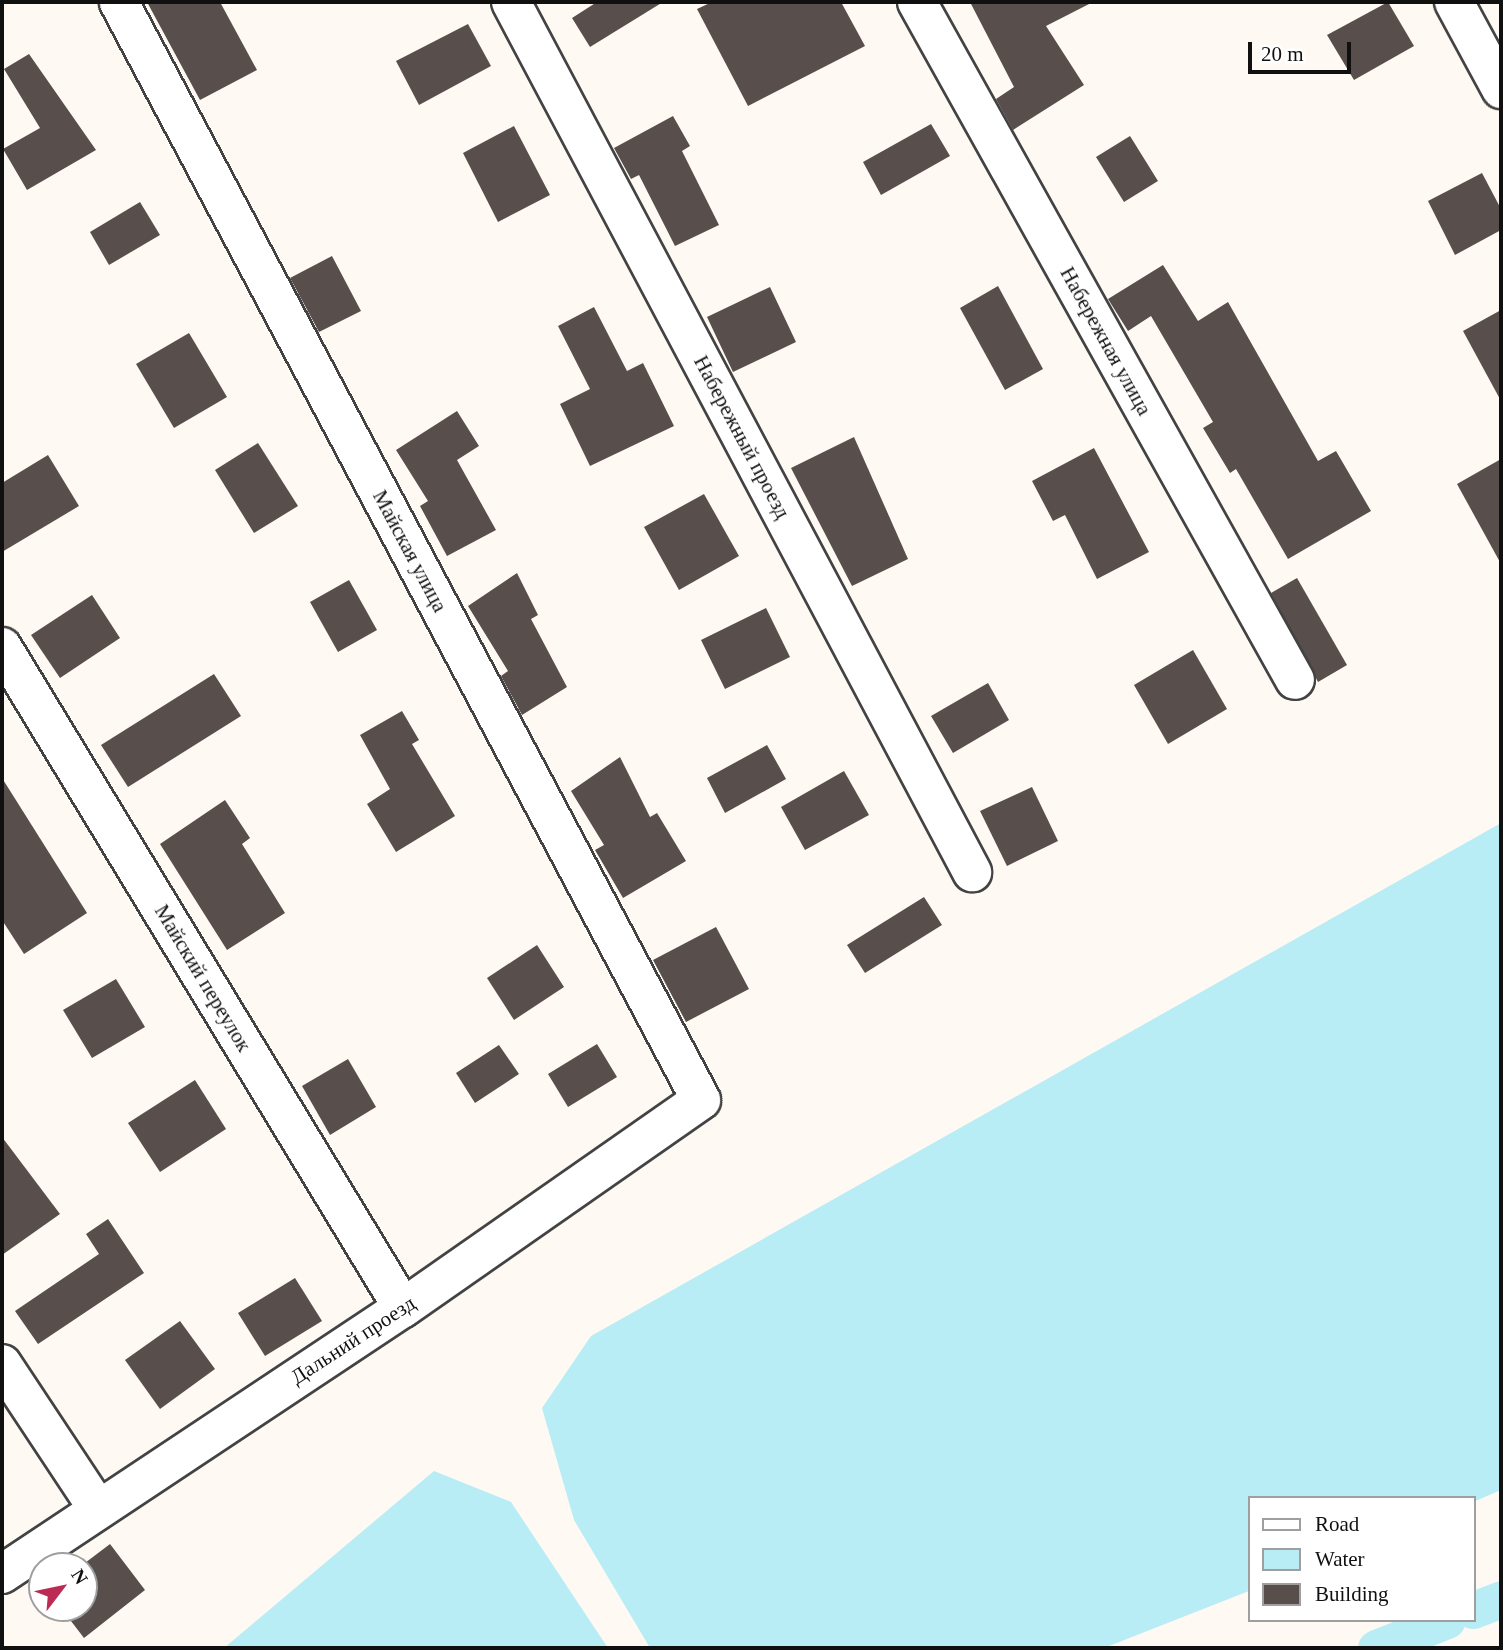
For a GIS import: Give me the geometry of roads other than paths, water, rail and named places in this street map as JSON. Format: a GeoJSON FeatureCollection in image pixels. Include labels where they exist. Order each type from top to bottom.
{"type":"FeatureCollection","features":[{"type":"Feature","properties":{"kind":"street","name":"Майская улица"},"geometry":{"type":"LineString","coordinates":[[119,2],[701,1100]]}},
{"type":"Feature","properties":{"kind":"street","name":"Набережный проезд"},"geometry":{"type":"LineString","coordinates":[[511,2],[972,872]]}},
{"type":"Feature","properties":{"kind":"street","name":"Набережная улица"},"geometry":{"type":"LineString","coordinates":[[917,2],[1295,680]]}},
{"type":"Feature","properties":{"kind":"street"},"geometry":{"type":"LineString","coordinates":[[1454,2],[1501,89]]}},
{"type":"Feature","properties":{"kind":"street","name":"Майский переулок"},"geometry":{"type":"LineString","coordinates":[[2,647],[403,1308]]}},
{"type":"Feature","properties":{"kind":"street","name":"Дальний проезд"},"geometry":{"type":"LineString","coordinates":[[2,1574],[96,1506],[403,1308],[701,1100]]}},
{"type":"Feature","properties":{"kind":"street"},"geometry":{"type":"LineString","coordinates":[[2,1364],[96,1506]]}},
{"type":"Feature","properties":{"kind":"water"},"geometry":{"type":"Polygon","coordinates":[[[1501,823],[1501,1490],[1475,1501],[1475,1496],[1248,1496],[1248,1591],[1104,1648],[650,1648],[574,1520],[542,1408],[591,1336],[1501,823]]]}},
{"type":"Feature","properties":{"kind":"water"},"geometry":{"type":"Polygon","coordinates":[[[434,1471],[511,1502],[608,1648],[224,1648],[434,1471]]]}},
{"type":"Feature","properties":{"kind":"waterway"},"geometry":{"type":"LineString","coordinates":[[1475,1609],[1501,1599]]}},
{"type":"Feature","properties":{"kind":"waterway"},"geometry":{"type":"LineString","coordinates":[[1376,1648],[1442,1622]]}}]}
